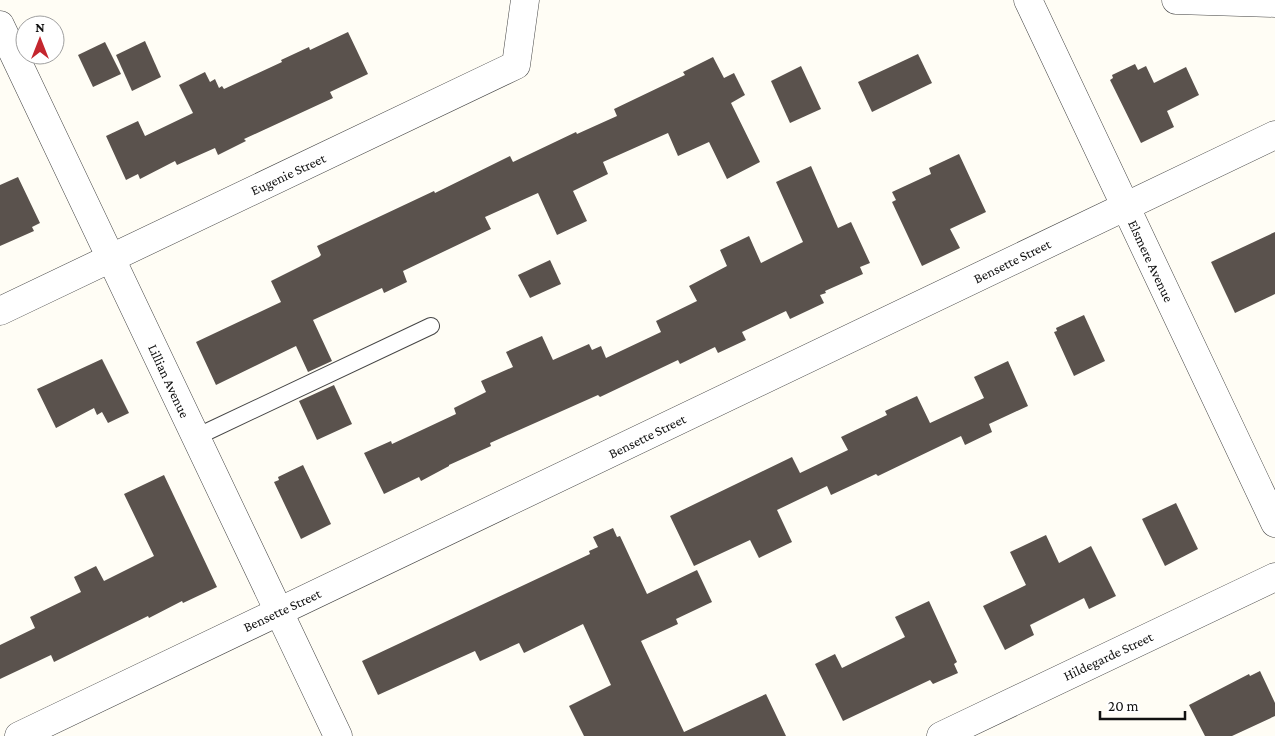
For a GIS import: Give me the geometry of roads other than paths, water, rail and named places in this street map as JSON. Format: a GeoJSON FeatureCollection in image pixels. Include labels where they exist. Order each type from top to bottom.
{"type":"FeatureCollection","features":[{"type":"Feature","properties":{"kind":"street","name":"Eugenie Street"},"geometry":{"type":"LineString","coordinates":[[0,311],[516,65],[525,0]]}},
{"type":"Feature","properties":{"kind":"street","name":"Elsmere Avenue"},"geometry":{"type":"LineString","coordinates":[[1028,0],[1275,523]]}},
{"type":"Feature","properties":{"kind":"street"},"geometry":{"type":"LineString","coordinates":[[1176,0],[1275,3]]}},
{"type":"Feature","properties":{"kind":"street","name":"Lillian Avenue"},"geometry":{"type":"LineString","coordinates":[[0,25],[338,736]]}},
{"type":"Feature","properties":{"kind":"street","name":"Bensette Street"},"geometry":{"type":"LineString","coordinates":[[19,736],[1275,135]]}},
{"type":"Feature","properties":{"kind":"street","name":"Hildegarde Street"},"geometry":{"type":"LineString","coordinates":[[941,736],[1275,577]]}},
{"type":"Feature","properties":{"kind":"lane"},"geometry":{"type":"LineString","coordinates":[[196,437],[431,326]]}}]}
